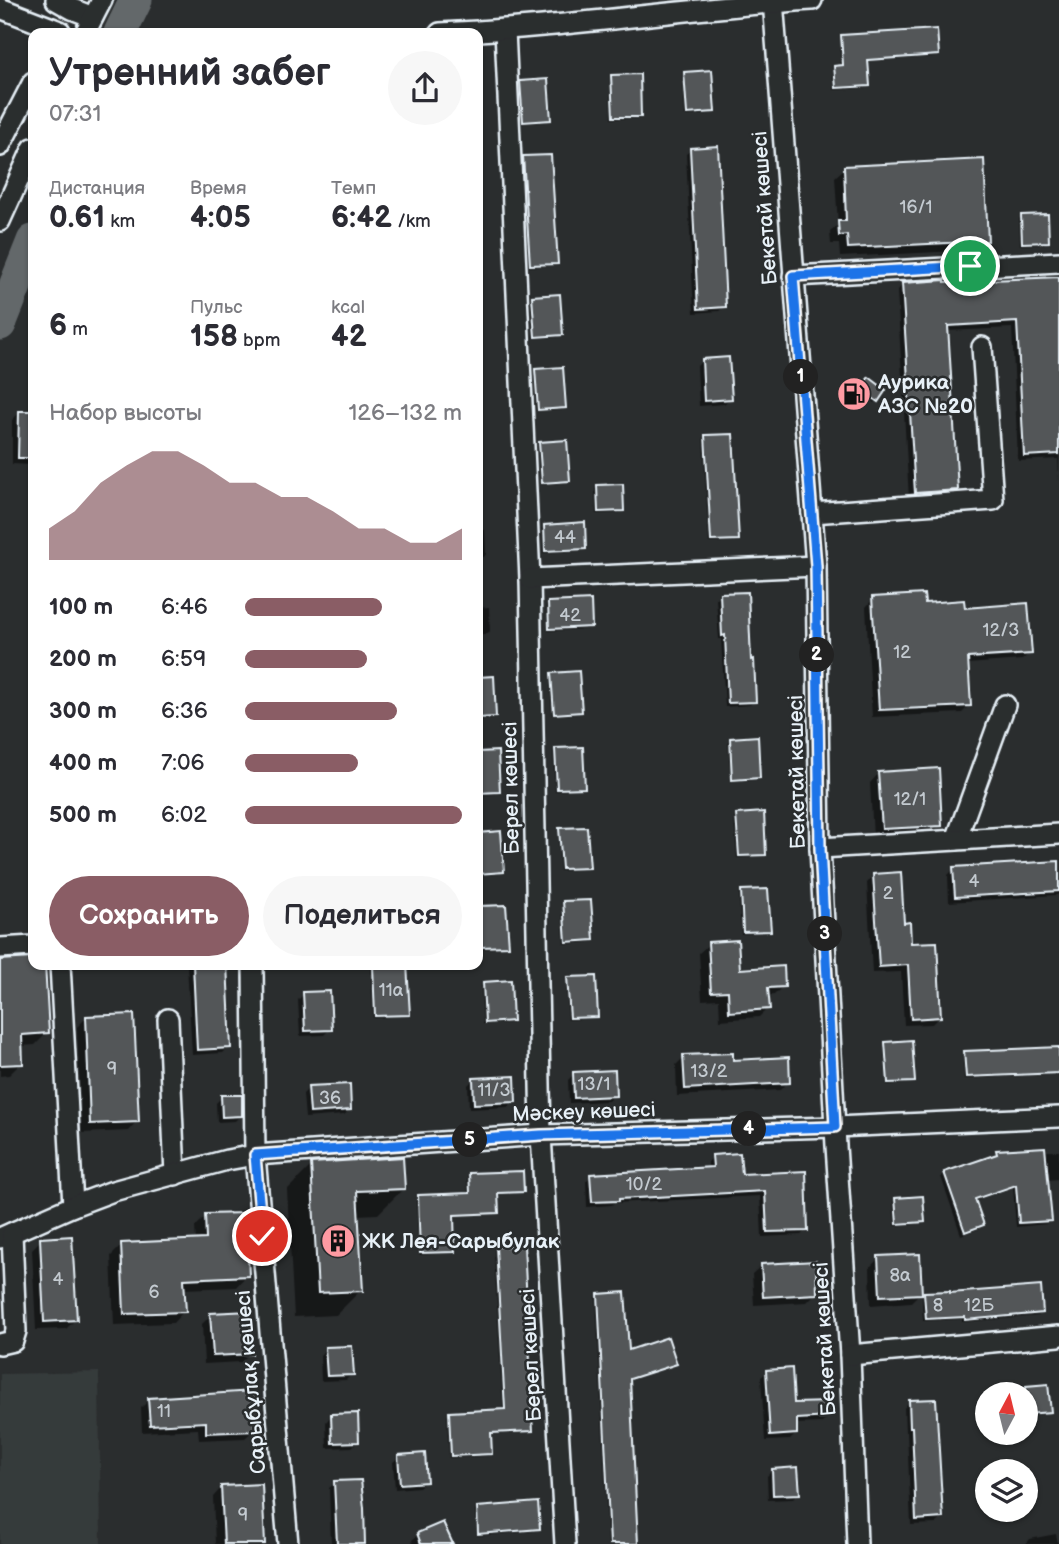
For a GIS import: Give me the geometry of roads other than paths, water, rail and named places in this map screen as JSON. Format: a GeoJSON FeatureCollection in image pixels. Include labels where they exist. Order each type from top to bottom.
{"type":"FeatureCollection","features":[{"type":"Feature","properties":{"kind":"street"},"geometry":{"type":"LineString","coordinates":[[483,31],[700,4],[811,0]]}},
{"type":"Feature","properties":{"kind":"street","name":"Бекетай көшесі"},"geometry":{"type":"LineString","coordinates":[[773,1],[816,566],[820,848],[857,1544]]}},
{"type":"Feature","properties":{"kind":"street"},"geometry":{"type":"LineString","coordinates":[[60,28],[68,3],[93,17]]}},
{"type":"Feature","properties":{"kind":"street"},"geometry":{"type":"LineString","coordinates":[[0,8],[49,28]]}},
{"type":"Feature","properties":{"kind":"street","name":"Берел көшесі"},"geometry":{"type":"LineString","coordinates":[[506,30],[530,579],[541,1135],[565,1544]]}},
{"type":"Feature","properties":{"kind":"street"},"geometry":{"type":"LineString","coordinates":[[0,146],[28,92]]}},
{"type":"Feature","properties":{"kind":"street"},"geometry":{"type":"LineString","coordinates":[[0,221],[28,159]]}},
{"type":"Feature","properties":{"kind":"street"},"geometry":{"type":"LineString","coordinates":[[793,276],[1059,262]]}},
{"type":"Feature","properties":{"kind":"street"},"geometry":{"type":"LineString","coordinates":[[812,513],[993,500],[982,347]]}},
{"type":"Feature","properties":{"kind":"street"},"geometry":{"type":"LineString","coordinates":[[530,579],[816,566]]}},
{"type":"Feature","properties":{"kind":"street"},"geometry":{"type":"LineString","coordinates":[[957,841],[1005,705]]}},
{"type":"Feature","properties":{"kind":"street"},"geometry":{"type":"LineString","coordinates":[[820,848],[1059,834]]}},
{"type":"Feature","properties":{"kind":"street"},"geometry":{"type":"LineString","coordinates":[[0,947],[28,946]]}},
{"type":"Feature","properties":{"kind":"street"},"geometry":{"type":"LineString","coordinates":[[60,970],[73,1206]]}},
{"type":"Feature","properties":{"kind":"street","name":"Сарыбұлақ көшесі"},"geometry":{"type":"LineString","coordinates":[[253,970],[255,1155],[288,1544]]}},
{"type":"Feature","properties":{"kind":"street"},"geometry":{"type":"LineString","coordinates":[[168,1019],[175,1175]]}},
{"type":"Feature","properties":{"kind":"street","name":"Мәскеу көшесі"},"geometry":{"type":"LineString","coordinates":[[6,1236],[113,1191],[226,1160],[255,1155],[541,1135],[835,1127],[1059,1117]]}},
{"type":"Feature","properties":{"kind":"street"},"geometry":{"type":"LineString","coordinates":[[0,1344],[13,1341],[16,1331],[6,1236]]}},
{"type":"Feature","properties":{"kind":"street"},"geometry":{"type":"LineString","coordinates":[[849,1354],[1059,1336]]}},
{"type":"Feature","properties":{"kind":"waterway"},"geometry":{"type":"LineString","coordinates":[[122,28],[136,0]]}},
{"type":"Feature","properties":{"kind":"waterway"},"geometry":{"type":"LineString","coordinates":[[0,324],[28,254]]}},
{"type":"Feature","properties":{"kind":"place","name":"Аурика АЗС №20"},"geometry":{"type":"Point","coordinates":[854,394]}},
{"type":"Feature","properties":{"kind":"place","name":"ЖК Лея-Сарыбулак"},"geometry":{"type":"Point","coordinates":[338,1241]}}]}
